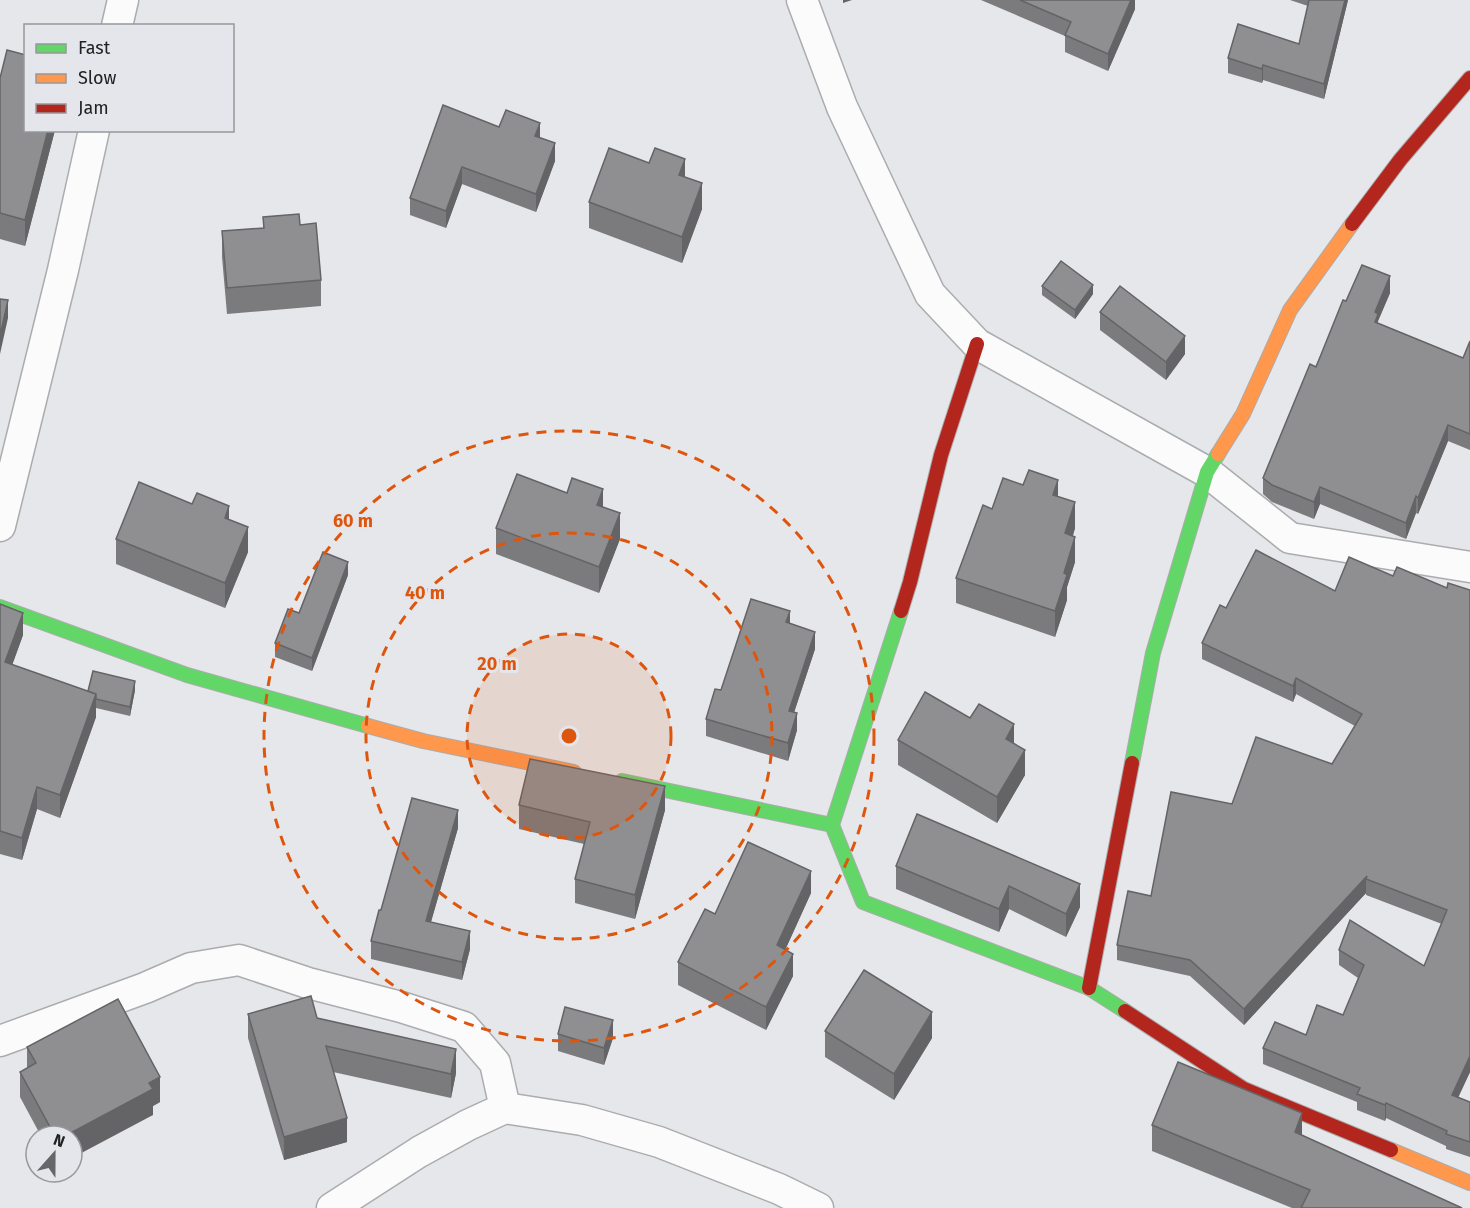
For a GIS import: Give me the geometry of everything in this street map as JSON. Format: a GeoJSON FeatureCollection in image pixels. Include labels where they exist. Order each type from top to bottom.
{"type":"FeatureCollection","features":[{"type":"Feature","properties":{"kind":"street"},"geometry":{"type":"LineString","coordinates":[[117,24],[123,0]]}},
{"type":"Feature","properties":{"kind":"street"},"geometry":{"type":"LineString","coordinates":[[802,0],[842,107],[930,294],[977,344],[1207,472],[1290,538],[1470,567]]}},
{"type":"Feature","properties":{"kind":"street"},"geometry":{"type":"LineString","coordinates":[[1089,988],[1154,653],[1207,472],[1243,414],[1290,310],[1400,160],[1470,78]]}},
{"type":"Feature","properties":{"kind":"street"},"geometry":{"type":"LineString","coordinates":[[0,526],[63,270],[94,132]]}},
{"type":"Feature","properties":{"kind":"street"},"geometry":{"type":"LineString","coordinates":[[977,344],[941,456],[910,582],[832,825],[863,902],[1089,988],[1244,1089],[1470,1183]]}},
{"type":"Feature","properties":{"kind":"street"},"geometry":{"type":"LineString","coordinates":[[0,607],[187,675],[423,741],[587,774]]}},
{"type":"Feature","properties":{"kind":"street"},"geometry":{"type":"LineString","coordinates":[[610,779],[832,825]]}},
{"type":"Feature","properties":{"kind":"street"},"geometry":{"type":"LineString","coordinates":[[0,1041],[145,988],[191,968],[239,960],[308,983],[401,1007],[464,1027],[495,1064],[506,1108]]}},
{"type":"Feature","properties":{"kind":"street"},"geometry":{"type":"LineString","coordinates":[[332,1208],[418,1152],[506,1108],[582,1120],[659,1142],[779,1189],[818,1208]]}},
{"type":"Feature","properties":{"kind":"building"},"geometry":{"type":"Polygon","coordinates":[[[1020,0],[1131,0],[1108,54],[1065,35],[1071,22],[1020,0]]]}},
{"type":"Feature","properties":{"kind":"building"},"geometry":{"type":"Polygon","coordinates":[[[1309,0],[1345,0],[1324,84],[1263,65],[1262,69],[1228,58],[1238,24],[1299,44],[1309,0]]]}},
{"type":"Feature","properties":{"kind":"building"},"geometry":{"type":"Polygon","coordinates":[[[7,50],[24,54],[24,132],[47,132],[25,220],[0,213],[0,78],[7,50]]]}},
{"type":"Feature","properties":{"kind":"building"},"geometry":{"type":"Polygon","coordinates":[[[443,105],[499,127],[506,110],[540,123],[535,136],[555,143],[536,194],[462,167],[446,211],[410,198],[443,105]]]}},
{"type":"Feature","properties":{"kind":"building"},"geometry":{"type":"Polygon","coordinates":[[[609,148],[649,163],[655,148],[685,159],[679,175],[702,183],[682,237],[589,202],[609,148]]]}},
{"type":"Feature","properties":{"kind":"building"},"geometry":{"type":"Polygon","coordinates":[[[299,214],[300,225],[316,223],[321,280],[227,288],[222,231],[264,228],[263,217],[299,214]]]}},
{"type":"Feature","properties":{"kind":"building"},"geometry":{"type":"Polygon","coordinates":[[[1061,261],[1093,285],[1075,310],[1042,286],[1061,261]]]}},
{"type":"Feature","properties":{"kind":"building"},"geometry":{"type":"Polygon","coordinates":[[[1362,265],[1390,276],[1375,312],[1378,314],[1375,322],[1463,358],[1470,341],[1470,434],[1448,425],[1406,523],[1320,487],[1314,502],[1272,485],[1263,478],[1310,364],[1316,367],[1343,300],[1346,301],[1362,265]]]}},
{"type":"Feature","properties":{"kind":"building"},"geometry":{"type":"Polygon","coordinates":[[[1120,286],[1185,336],[1166,362],[1100,312],[1120,286]]]}},
{"type":"Feature","properties":{"kind":"building"},"geometry":{"type":"Polygon","coordinates":[[[0,299],[8,300],[0,336],[0,299]]]}},
{"type":"Feature","properties":{"kind":"building"},"geometry":{"type":"Polygon","coordinates":[[[1029,470],[1058,480],[1053,495],[1075,502],[1065,533],[1075,537],[1064,573],[1067,575],[1055,611],[956,578],[983,505],[992,509],[1003,478],[1023,485],[1029,470]]]}},
{"type":"Feature","properties":{"kind":"building"},"geometry":{"type":"Polygon","coordinates":[[[517,474],[567,493],[572,478],[603,489],[597,505],[620,513],[599,567],[496,528],[517,474]]]}},
{"type":"Feature","properties":{"kind":"building"},"geometry":{"type":"Polygon","coordinates":[[[139,482],[192,504],[197,493],[229,506],[225,518],[248,527],[225,583],[116,539],[139,482]]]}},
{"type":"Feature","properties":{"kind":"building"},"geometry":{"type":"Polygon","coordinates":[[[1256,550],[1335,591],[1349,557],[1393,576],[1397,567],[1447,588],[1448,583],[1470,590],[1470,1056],[1452,1095],[1470,1102],[1470,1142],[1446,1134],[1447,1131],[1386,1103],[1385,1105],[1357,1094],[1360,1088],[1263,1048],[1275,1022],[1306,1035],[1317,1005],[1343,1015],[1364,965],[1339,950],[1350,920],[1424,966],[1447,910],[1366,879],[1367,876],[1244,1009],[1190,960],[1117,945],[1128,891],[1151,896],[1171,792],[1232,804],[1256,737],[1332,764],[1362,714],[1296,678],[1293,686],[1202,643],[1220,605],[1226,608],[1256,550]]]}},
{"type":"Feature","properties":{"kind":"building"},"geometry":{"type":"Polygon","coordinates":[[[323,552],[348,562],[312,658],[275,643],[288,609],[299,613],[323,552]]]}},
{"type":"Feature","properties":{"kind":"building"},"geometry":{"type":"Polygon","coordinates":[[[751,599],[790,611],[786,622],[815,632],[789,711],[797,713],[788,743],[706,719],[715,689],[721,690],[751,599]]]}},
{"type":"Feature","properties":{"kind":"building"},"geometry":{"type":"Polygon","coordinates":[[[0,604],[23,613],[5,662],[96,694],[60,795],[37,787],[22,838],[0,831],[0,604]]]}},
{"type":"Feature","properties":{"kind":"building"},"geometry":{"type":"Polygon","coordinates":[[[93,671],[135,681],[130,707],[96,699],[96,694],[88,691],[93,671]]]}},
{"type":"Feature","properties":{"kind":"building"},"geometry":{"type":"Polygon","coordinates":[[[925,692],[970,718],[979,704],[1014,724],[1006,739],[1025,750],[997,797],[898,740],[925,692]]]}},
{"type":"Feature","properties":{"kind":"building"},"geometry":{"type":"Polygon","coordinates":[[[530,759],[665,786],[635,895],[575,879],[590,822],[519,805],[530,759]]]}},
{"type":"Feature","properties":{"kind":"building"},"geometry":{"type":"Polygon","coordinates":[[[412,798],[458,810],[426,921],[470,931],[462,962],[371,941],[412,798]]]}},
{"type":"Feature","properties":{"kind":"building"},"geometry":{"type":"Polygon","coordinates":[[[917,814],[1080,884],[1066,914],[1009,886],[999,909],[896,866],[917,814]]]}},
{"type":"Feature","properties":{"kind":"building"},"geometry":{"type":"Polygon","coordinates":[[[748,842],[811,871],[777,945],[793,954],[766,1007],[678,962],[705,909],[715,914],[748,842]]]}},
{"type":"Feature","properties":{"kind":"building"},"geometry":{"type":"Polygon","coordinates":[[[864,970],[932,1012],[894,1074],[825,1031],[864,970]]]}},
{"type":"Feature","properties":{"kind":"building"},"geometry":{"type":"Polygon","coordinates":[[[311,996],[317,1018],[456,1049],[451,1074],[326,1046],[347,1118],[284,1137],[248,1014],[311,996]]]}},
{"type":"Feature","properties":{"kind":"building"},"geometry":{"type":"Polygon","coordinates":[[[118,999],[160,1077],[149,1083],[153,1089],[84,1126],[84,1124],[48,1124],[20,1072],[36,1063],[27,1047],[118,999]]]}},
{"type":"Feature","properties":{"kind":"building"},"geometry":{"type":"Polygon","coordinates":[[[565,1007],[613,1020],[604,1048],[558,1034],[565,1007]]]}},
{"type":"Feature","properties":{"kind":"building"},"geometry":{"type":"Polygon","coordinates":[[[1178,1062],[1302,1113],[1295,1132],[1462,1208],[1301,1208],[1310,1190],[1152,1125],[1178,1062]]]}},
{"type":"Feature","properties":{"kind":"traffic: fast"},"geometry":{"type":"LineString","coordinates":[[1132,763],[1153,653],[1207,472],[1218,454]]}},
{"type":"Feature","properties":{"kind":"traffic: fast"},"geometry":{"type":"LineString","coordinates":[[0,607],[187,675],[368,726]]}},
{"type":"Feature","properties":{"kind":"traffic: fast"},"geometry":{"type":"LineString","coordinates":[[901,611],[832,825],[863,902],[1089,988],[1125,1011]]}},
{"type":"Feature","properties":{"kind":"traffic: fast"},"geometry":{"type":"LineString","coordinates":[[622,781],[832,825]]}},
{"type":"Feature","properties":{"kind":"traffic: slow"},"geometry":{"type":"LineString","coordinates":[[1218,454],[1243,414],[1290,310],[1352,224]]}},
{"type":"Feature","properties":{"kind":"traffic: slow"},"geometry":{"type":"LineString","coordinates":[[368,726],[423,741],[574,772]]}},
{"type":"Feature","properties":{"kind":"traffic: slow"},"geometry":{"type":"LineString","coordinates":[[1391,1150],[1470,1183]]}},
{"type":"Feature","properties":{"kind":"traffic: jam"},"geometry":{"type":"LineString","coordinates":[[1352,224],[1400,160],[1470,78]]}},
{"type":"Feature","properties":{"kind":"traffic: jam"},"geometry":{"type":"LineString","coordinates":[[901,611],[941,455],[977,344]]}},
{"type":"Feature","properties":{"kind":"traffic: jam"},"geometry":{"type":"LineString","coordinates":[[1089,988],[1132,763]]}},
{"type":"Feature","properties":{"kind":"traffic: jam"},"geometry":{"type":"LineString","coordinates":[[1125,1011],[1244,1089],[1391,1150]]}}]}
